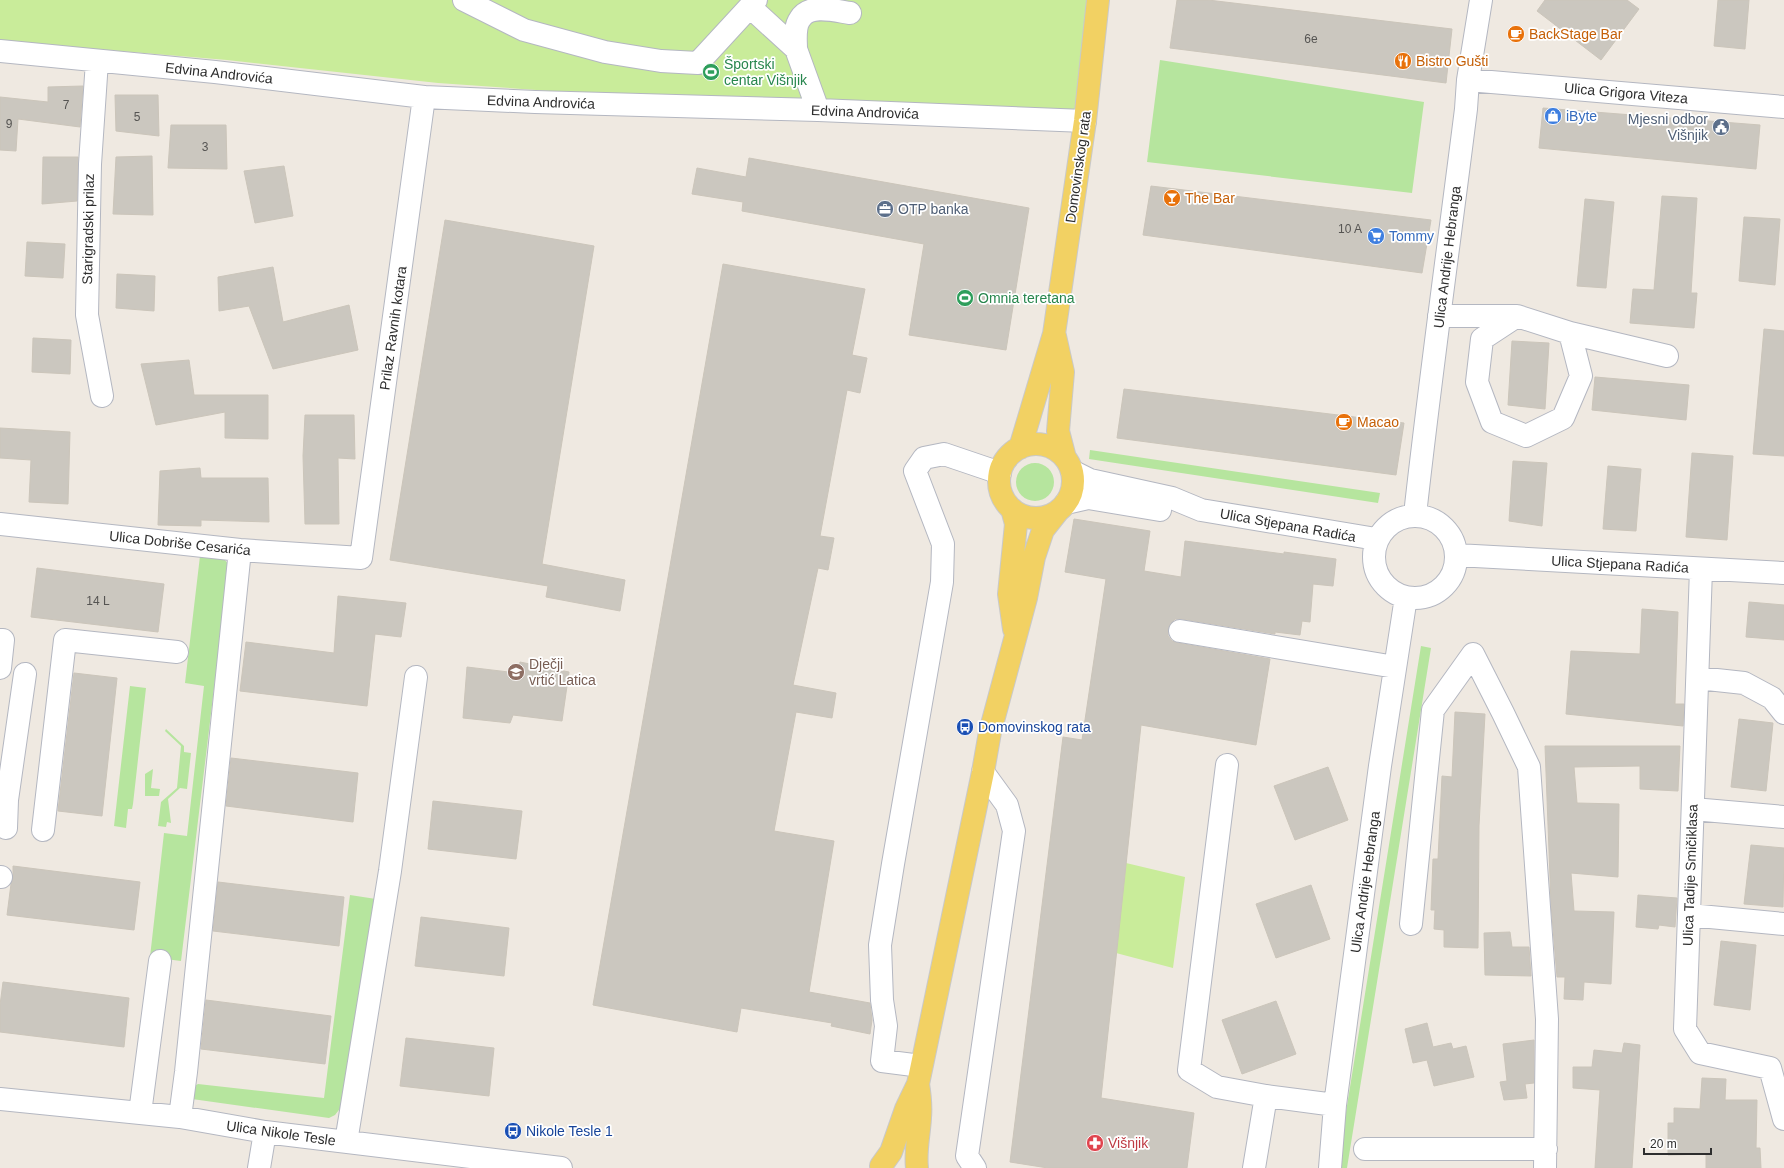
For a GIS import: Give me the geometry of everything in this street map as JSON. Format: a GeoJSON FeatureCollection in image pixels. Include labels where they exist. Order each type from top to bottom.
{"type":"FeatureCollection","features":[{"type":"Feature","properties":{"kind":"main road","name":"Domovinskog rata"},"geometry":{"type":"LineString","coordinates":[[1020,448],[1054,334],[1085,121],[1098,0]]}},
{"type":"Feature","properties":{"kind":"main road","name":"Domovinskog rata"},"geometry":{"type":"LineString","coordinates":[[1054,334],[1064,372],[1058,431],[1068,465]]}},
{"type":"Feature","properties":{"kind":"main road"},"geometry":{"type":"LineString","coordinates":[[879,1167],[891,1152],[919,1075],[983,772],[990,732],[1026,598],[1034,557],[1043,530],[1062,507],[1072,492],[1068,465],[1059,452],[1048,446],[1031,445],[1020,448],[1011,454],[1004,463],[1000,473],[999,483],[1005,502],[1022,516],[1034,518],[1046,517],[1062,507]]}},
{"type":"Feature","properties":{"kind":"main road"},"geometry":{"type":"LineString","coordinates":[[1012,509],[1016,524],[1009,594],[1015,636]]}},
{"type":"Feature","properties":{"kind":"main road"},"geometry":{"type":"LineString","coordinates":[[917,1168],[916,1140],[920,1119],[921,1101],[919,1075]]}},
{"type":"Feature","properties":{"kind":"main road"},"geometry":{"type":"LineString","coordinates":[[879,1167],[893,1164],[911,1168]]}},
{"type":"Feature","properties":{"kind":"street"},"geometry":{"type":"LineString","coordinates":[[464,0],[524,30],[605,52],[661,61],[698,63],[753,3],[796,49]]}},
{"type":"Feature","properties":{"kind":"street","name":"Ulica Andrije Hebranga"},"geometry":{"type":"LineString","coordinates":[[1415,515],[1426,410],[1440,316],[1465,116],[1468,80],[1481,0]]}},
{"type":"Feature","properties":{"kind":"street"},"geometry":{"type":"LineString","coordinates":[[818,110],[796,49],[796,33],[800,18],[808,12],[820,9],[850,13]]}},
{"type":"Feature","properties":{"kind":"street","name":"Edvina Androvića"},"geometry":{"type":"LineString","coordinates":[[0,51],[215,72],[424,97],[818,110],[1085,121]]}},
{"type":"Feature","properties":{"kind":"street","name":"Starigradski prilaz"},"geometry":{"type":"LineString","coordinates":[[97,61],[90,164],[87,315],[102,396]]}},
{"type":"Feature","properties":{"kind":"street","name":"Ulica Grigora Viteza"},"geometry":{"type":"LineString","coordinates":[[1468,80],[1784,106]]}},
{"type":"Feature","properties":{"kind":"street","name":"Prilaz Ravnih kotara"},"geometry":{"type":"LineString","coordinates":[[361,558],[424,97]]}},
{"type":"Feature","properties":{"kind":"street"},"geometry":{"type":"LineString","coordinates":[[1440,316],[1517,316],[1570,333],[1667,356]]}},
{"type":"Feature","properties":{"kind":"street"},"geometry":{"type":"LineString","coordinates":[[1517,316],[1482,339],[1477,382],[1492,422],[1526,436],[1563,418],[1581,376],[1570,333]]}},
{"type":"Feature","properties":{"kind":"street"},"geometry":{"type":"LineString","coordinates":[[919,1075],[882,1061],[886,1026],[882,1000],[880,945],[895,849],[942,582],[943,544],[915,471],[924,458],[944,454],[1000,473]]}},
{"type":"Feature","properties":{"kind":"street","name":"Ulica Stjepana Radića"},"geometry":{"type":"LineString","coordinates":[[1068,465],[1090,480],[1172,498],[1201,510],[1376,539]]}},
{"type":"Feature","properties":{"kind":"street","name":"Ulica Stjepana Radića"},"geometry":{"type":"LineString","coordinates":[[1062,507],[1088,498],[1175,512],[1201,510]]}},
{"type":"Feature","properties":{"kind":"street"},"geometry":{"type":"LineString","coordinates":[[1415,515],[1428,517],[1439,523],[1448,532],[1454,542],[1456,555],[1455,567],[1450,579],[1442,589],[1431,595],[1418,598],[1406,597],[1394,593],[1384,586],[1373,564],[1373,551],[1376,539],[1383,529],[1392,521],[1403,516],[1415,515]]}},
{"type":"Feature","properties":{"kind":"street","name":"Ulica Dobriše Cesarića"},"geometry":{"type":"LineString","coordinates":[[0,524],[240,550],[361,558]]}},
{"type":"Feature","properties":{"kind":"street"},"geometry":{"type":"LineString","coordinates":[[180,1118],[240,550]]}},
{"type":"Feature","properties":{"kind":"street","name":"Ulica Stjepana Radića"},"geometry":{"type":"LineString","coordinates":[[1456,555],[1784,573]]}},
{"type":"Feature","properties":{"kind":"street","name":"Ulica Tadije Smičiklasa"},"geometry":{"type":"LineString","coordinates":[[1701,569],[1685,1029],[1700,1053],[1770,1068],[1784,1119]]}},
{"type":"Feature","properties":{"kind":"street","name":"Ulica Andrije Hebranga"},"geometry":{"type":"LineString","coordinates":[[1330,1168],[1335,1105],[1379,774],[1406,597]]}},
{"type":"Feature","properties":{"kind":"street"},"geometry":{"type":"LineString","coordinates":[[1180,631],[1395,668]]}},
{"type":"Feature","properties":{"kind":"street"},"geometry":{"type":"LineString","coordinates":[[0,640],[3,640],[0,668]]}},
{"type":"Feature","properties":{"kind":"street"},"geometry":{"type":"LineString","coordinates":[[43,830],[65,640],[177,652]]}},
{"type":"Feature","properties":{"kind":"street"},"geometry":{"type":"LineString","coordinates":[[1366,1149],[1546,1159],[1547,1019],[1529,767],[1473,654],[1433,710],[1410,924]]}},
{"type":"Feature","properties":{"kind":"street"},"geometry":{"type":"LineString","coordinates":[[6,828],[4,791],[25,674]]}},
{"type":"Feature","properties":{"kind":"street"},"geometry":{"type":"LineString","coordinates":[[346,1142],[390,871],[416,677]]}},
{"type":"Feature","properties":{"kind":"street"},"geometry":{"type":"LineString","coordinates":[[1698,678],[1744,682],[1772,698],[1784,714]]}},
{"type":"Feature","properties":{"kind":"street"},"geometry":{"type":"LineString","coordinates":[[1227,765],[1189,1070],[1217,1087],[1266,1096],[1335,1105]]}},
{"type":"Feature","properties":{"kind":"street"},"geometry":{"type":"LineString","coordinates":[[975,1168],[967,1156],[1014,831],[1007,805],[983,772]]}},
{"type":"Feature","properties":{"kind":"street"},"geometry":{"type":"LineString","coordinates":[[1693,809],[1784,817]]}},
{"type":"Feature","properties":{"kind":"street"},"geometry":{"type":"LineString","coordinates":[[1689,914],[1784,924]]}},
{"type":"Feature","properties":{"kind":"street"},"geometry":{"type":"LineString","coordinates":[[140,1113],[160,961]]}},
{"type":"Feature","properties":{"kind":"street"},"geometry":{"type":"LineString","coordinates":[[1254,1168],[1266,1096]]}},
{"type":"Feature","properties":{"kind":"street","name":"Ulica Nikole Tesle"},"geometry":{"type":"LineString","coordinates":[[0,1099],[140,1113],[264,1132],[530,1163],[561,1168]]}},
{"type":"Feature","properties":{"kind":"street"},"geometry":{"type":"LineString","coordinates":[[259,1168],[264,1132]]}},
{"type":"Feature","properties":{"kind":"green space","name":"Športski centar Višnjik"},"geometry":{"type":"Polygon","coordinates":[[[0,0],[1098,0],[1085,121],[818,110],[438,83],[227,60],[0,41],[0,0]]]}},
{"type":"Feature","properties":{"kind":"green space"},"geometry":{"type":"Polygon","coordinates":[[[1160,60],[1424,102],[1412,193],[1147,162],[1160,60]]]}},
{"type":"Feature","properties":{"kind":"green space"},"geometry":{"type":"Polygon","coordinates":[[[1090,450],[1380,493],[1378,503],[1089,459],[1090,450]]]}},
{"type":"Feature","properties":{"kind":"green space"},"geometry":{"type":"Polygon","coordinates":[[[1031,463],[1039,463],[1046,466],[1051,471],[1054,482],[1051,493],[1046,498],[1039,501],[1031,501],[1024,498],[1019,493],[1016,486],[1016,478],[1019,471],[1024,466],[1031,463]]]}},
{"type":"Feature","properties":{"kind":"green space"},"geometry":{"type":"Polygon","coordinates":[[[200,556],[224,559],[229,565],[181,961],[150,957],[164,833],[187,836],[204,686],[185,683],[200,556]]]}},
{"type":"Feature","properties":{"kind":"green space"},"geometry":{"type":"Polygon","coordinates":[[[1421,646],[1431,648],[1347,1168],[1337,1168],[1421,646]]]}},
{"type":"Feature","properties":{"kind":"green space"},"geometry":{"type":"Polygon","coordinates":[[[130,686],[146,688],[133,804],[132,809],[128,809],[126,828],[114,826],[130,686]]]}},
{"type":"Feature","properties":{"kind":"green space"},"geometry":{"type":"Polygon","coordinates":[[[166,729],[184,746],[184,752],[191,753],[187,789],[180,788],[168,799],[171,823],[167,822],[166,827],[158,826],[161,802],[177,788],[181,746],[165,731],[166,729]]]}},
{"type":"Feature","properties":{"kind":"green space"},"geometry":{"type":"Polygon","coordinates":[[[153,769],[151,788],[160,789],[159,796],[145,796],[145,774],[153,769]]]}},
{"type":"Feature","properties":{"kind":"green space"},"geometry":{"type":"Polygon","coordinates":[[[1126,863],[1185,877],[1173,968],[1116,953],[1126,863]]]}},
{"type":"Feature","properties":{"kind":"green space"},"geometry":{"type":"Polygon","coordinates":[[[350,895],[376,899],[342,1106],[335,1115],[329,1118],[192,1099],[193,1087],[198,1084],[324,1098],[350,895]]]}},
{"type":"Feature","properties":{"kind":"building"},"geometry":{"type":"Polygon","coordinates":[[[1177,0],[1208,0],[1452,29],[1446,83],[1170,48],[1177,0]]]}},
{"type":"Feature","properties":{"kind":"building"},"geometry":{"type":"Polygon","coordinates":[[[1545,0],[1627,0],[1639,9],[1601,60],[1537,11],[1545,0]]]}},
{"type":"Feature","properties":{"kind":"building"},"geometry":{"type":"Polygon","coordinates":[[[1718,0],[1749,0],[1745,49],[1714,46],[1718,0]]]}},
{"type":"Feature","properties":{"kind":"building"},"geometry":{"type":"Polygon","coordinates":[[[83,86],[80,127],[18,119],[16,151],[0,150],[0,97],[48,102],[48,87],[83,86]]]}},
{"type":"Feature","properties":{"kind":"building"},"geometry":{"type":"Polygon","coordinates":[[[115,95],[158,95],[159,136],[116,131],[115,95]]]}},
{"type":"Feature","properties":{"kind":"building"},"geometry":{"type":"Polygon","coordinates":[[[1543,108],[1760,125],[1756,169],[1539,148],[1543,108]]]}},
{"type":"Feature","properties":{"kind":"building"},"geometry":{"type":"Polygon","coordinates":[[[171,125],[226,125],[227,169],[168,168],[171,125]]]}},
{"type":"Feature","properties":{"kind":"building"},"geometry":{"type":"Polygon","coordinates":[[[152,156],[153,215],[113,214],[116,157],[152,156]]]}},
{"type":"Feature","properties":{"kind":"building"},"geometry":{"type":"Polygon","coordinates":[[[43,157],[78,157],[77,201],[42,204],[43,157]]]}},
{"type":"Feature","properties":{"kind":"building"},"geometry":{"type":"Polygon","coordinates":[[[749,158],[1029,208],[1006,350],[909,335],[924,244],[742,211],[743,202],[692,194],[697,168],[746,177],[749,158]]]}},
{"type":"Feature","properties":{"kind":"building"},"geometry":{"type":"Polygon","coordinates":[[[284,166],[293,216],[255,223],[244,171],[284,166]]]}},
{"type":"Feature","properties":{"kind":"building"},"geometry":{"type":"Polygon","coordinates":[[[1151,186],[1431,220],[1422,273],[1143,235],[1151,186]]]}},
{"type":"Feature","properties":{"kind":"building"},"geometry":{"type":"Polygon","coordinates":[[[1662,196],[1697,198],[1691,293],[1697,293],[1694,328],[1630,323],[1633,289],[1654,290],[1662,196]]]}},
{"type":"Feature","properties":{"kind":"building"},"geometry":{"type":"Polygon","coordinates":[[[1585,199],[1614,202],[1606,288],[1577,286],[1585,199]]]}},
{"type":"Feature","properties":{"kind":"building"},"geometry":{"type":"Polygon","coordinates":[[[1744,217],[1780,219],[1775,285],[1739,281],[1744,217]]]}},
{"type":"Feature","properties":{"kind":"building"},"geometry":{"type":"Polygon","coordinates":[[[445,220],[594,246],[542,564],[625,580],[620,611],[546,597],[548,586],[390,560],[445,220]]]}},
{"type":"Feature","properties":{"kind":"building"},"geometry":{"type":"Polygon","coordinates":[[[27,242],[65,244],[63,278],[25,276],[27,242]]]}},
{"type":"Feature","properties":{"kind":"building"},"geometry":{"type":"Polygon","coordinates":[[[723,264],[865,289],[852,355],[867,358],[860,393],[847,390],[820,536],[834,538],[828,570],[818,568],[793,685],[836,693],[832,718],[796,712],[774,831],[834,841],[809,992],[870,1003],[872,1020],[870,1034],[831,1026],[832,1023],[741,1008],[737,1032],[593,1005],[723,264]]]}},
{"type":"Feature","properties":{"kind":"building"},"geometry":{"type":"Polygon","coordinates":[[[273,267],[283,322],[349,305],[358,350],[273,369],[249,306],[219,311],[218,277],[273,267]]]}},
{"type":"Feature","properties":{"kind":"building"},"geometry":{"type":"Polygon","coordinates":[[[117,274],[155,276],[154,311],[116,308],[117,274]]]}},
{"type":"Feature","properties":{"kind":"building"},"geometry":{"type":"Polygon","coordinates":[[[1764,329],[1784,331],[1784,456],[1753,454],[1764,329]]]}},
{"type":"Feature","properties":{"kind":"building"},"geometry":{"type":"Polygon","coordinates":[[[33,338],[71,340],[70,374],[32,372],[33,338]]]}},
{"type":"Feature","properties":{"kind":"building"},"geometry":{"type":"Polygon","coordinates":[[[1512,341],[1549,343],[1545,409],[1508,405],[1512,341]]]}},
{"type":"Feature","properties":{"kind":"building"},"geometry":{"type":"Polygon","coordinates":[[[189,360],[194,395],[268,395],[268,439],[225,438],[225,412],[156,425],[141,364],[189,360]]]}},
{"type":"Feature","properties":{"kind":"building"},"geometry":{"type":"Polygon","coordinates":[[[1595,377],[1689,385],[1686,420],[1592,410],[1595,377]]]}},
{"type":"Feature","properties":{"kind":"building"},"geometry":{"type":"Polygon","coordinates":[[[1124,389],[1404,423],[1396,475],[1117,438],[1124,389]]]}},
{"type":"Feature","properties":{"kind":"building"},"geometry":{"type":"Polygon","coordinates":[[[305,415],[354,415],[355,459],[338,458],[339,524],[305,524],[303,456],[305,415]]]}},
{"type":"Feature","properties":{"kind":"building"},"geometry":{"type":"Polygon","coordinates":[[[0,428],[70,432],[68,504],[29,502],[31,460],[0,458],[0,428]]]}},
{"type":"Feature","properties":{"kind":"building"},"geometry":{"type":"Polygon","coordinates":[[[1692,453],[1733,456],[1727,540],[1686,537],[1692,453]]]}},
{"type":"Feature","properties":{"kind":"building"},"geometry":{"type":"Polygon","coordinates":[[[1513,461],[1547,463],[1542,526],[1509,521],[1513,461]]]}},
{"type":"Feature","properties":{"kind":"building"},"geometry":{"type":"Polygon","coordinates":[[[1608,466],[1641,469],[1636,531],[1603,529],[1608,466]]]}},
{"type":"Feature","properties":{"kind":"building"},"geometry":{"type":"Polygon","coordinates":[[[200,468],[201,478],[268,478],[269,522],[201,520],[201,526],[158,525],[160,471],[200,468]]]}},
{"type":"Feature","properties":{"kind":"building"},"geometry":{"type":"Polygon","coordinates":[[[1074,519],[1150,531],[1144,571],[1181,577],[1185,541],[1336,559],[1333,586],[1313,584],[1310,622],[1302,621],[1300,635],[1275,632],[1275,634],[1182,619],[1175,619],[1168,629],[1168,636],[1172,641],[1178,643],[1270,659],[1256,745],[1141,725],[1101,1098],[1194,1113],[1187,1168],[1048,1168],[1010,1162],[1063,737],[1082,740],[1106,579],[1065,572],[1074,519]]]}},
{"type":"Feature","properties":{"kind":"building"},"geometry":{"type":"Polygon","coordinates":[[[37,568],[164,584],[158,632],[31,617],[37,568]]]}},
{"type":"Feature","properties":{"kind":"building"},"geometry":{"type":"Polygon","coordinates":[[[338,596],[406,603],[401,637],[375,634],[367,706],[240,691],[246,642],[334,653],[338,596]]]}},
{"type":"Feature","properties":{"kind":"building"},"geometry":{"type":"Polygon","coordinates":[[[1749,602],[1784,605],[1784,640],[1746,637],[1749,602]]]}},
{"type":"Feature","properties":{"kind":"building"},"geometry":{"type":"Polygon","coordinates":[[[1642,609],[1678,612],[1675,704],[1684,704],[1683,726],[1566,714],[1571,651],[1640,654],[1642,609]]]}},
{"type":"Feature","properties":{"kind":"building"},"geometry":{"type":"Polygon","coordinates":[[[520,662],[569,672],[562,721],[513,715],[510,723],[463,718],[467,667],[517,673],[520,662]]]}},
{"type":"Feature","properties":{"kind":"building"},"geometry":{"type":"Polygon","coordinates":[[[74,673],[117,678],[102,816],[58,811],[74,673]]]}},
{"type":"Feature","properties":{"kind":"building"},"geometry":{"type":"Polygon","coordinates":[[[1455,712],[1485,714],[1479,826],[1478,948],[1444,947],[1444,930],[1434,929],[1435,910],[1431,910],[1433,859],[1438,859],[1442,776],[1452,777],[1455,712]]]}},
{"type":"Feature","properties":{"kind":"building"},"geometry":{"type":"Polygon","coordinates":[[[1739,719],[1773,723],[1766,791],[1731,787],[1739,719]]]}},
{"type":"Feature","properties":{"kind":"building"},"geometry":{"type":"Polygon","coordinates":[[[1545,746],[1680,746],[1678,791],[1640,789],[1640,766],[1574,767],[1577,803],[1619,804],[1618,877],[1571,873],[1574,911],[1614,912],[1611,984],[1584,982],[1583,1000],[1564,999],[1565,977],[1557,977],[1551,904],[1545,746]]]}},
{"type":"Feature","properties":{"kind":"building"},"geometry":{"type":"Polygon","coordinates":[[[231,758],[358,773],[353,822],[226,806],[231,758]]]}},
{"type":"Feature","properties":{"kind":"building"},"geometry":{"type":"Polygon","coordinates":[[[1328,767],[1348,820],[1295,840],[1274,786],[1328,767]]]}},
{"type":"Feature","properties":{"kind":"building"},"geometry":{"type":"Polygon","coordinates":[[[433,801],[522,811],[516,859],[428,849],[433,801]]]}},
{"type":"Feature","properties":{"kind":"building"},"geometry":{"type":"Polygon","coordinates":[[[1751,845],[1784,848],[1783,907],[1744,904],[1751,845]]]}},
{"type":"Feature","properties":{"kind":"building"},"geometry":{"type":"Polygon","coordinates":[[[13,866],[140,882],[134,930],[7,915],[13,877],[13,866]]]}},
{"type":"Feature","properties":{"kind":"building"},"geometry":{"type":"Polygon","coordinates":[[[218,882],[344,897],[339,946],[213,931],[218,882]]]}},
{"type":"Feature","properties":{"kind":"building"},"geometry":{"type":"Polygon","coordinates":[[[1311,885],[1330,939],[1276,958],[1256,904],[1311,885]]]}},
{"type":"Feature","properties":{"kind":"building"},"geometry":{"type":"Polygon","coordinates":[[[1638,895],[1677,898],[1675,927],[1659,925],[1658,929],[1636,927],[1638,895]]]}},
{"type":"Feature","properties":{"kind":"building"},"geometry":{"type":"Polygon","coordinates":[[[421,917],[509,928],[504,976],[415,966],[421,917]]]}},
{"type":"Feature","properties":{"kind":"building"},"geometry":{"type":"Polygon","coordinates":[[[1510,932],[1512,947],[1529,947],[1531,976],[1485,975],[1484,933],[1510,932]]]}},
{"type":"Feature","properties":{"kind":"building"},"geometry":{"type":"Polygon","coordinates":[[[1721,941],[1756,945],[1750,1010],[1714,1005],[1721,941]]]}},
{"type":"Feature","properties":{"kind":"building"},"geometry":{"type":"Polygon","coordinates":[[[3,982],[129,998],[124,1047],[0,1032],[0,1005],[3,982]]]}},
{"type":"Feature","properties":{"kind":"building"},"geometry":{"type":"Polygon","coordinates":[[[206,1000],[331,1016],[325,1064],[201,1049],[206,1000]]]}},
{"type":"Feature","properties":{"kind":"building"},"geometry":{"type":"Polygon","coordinates":[[[1276,1001],[1296,1054],[1242,1074],[1222,1020],[1276,1001]]]}},
{"type":"Feature","properties":{"kind":"building"},"geometry":{"type":"Polygon","coordinates":[[[1427,1023],[1433,1047],[1451,1043],[1453,1049],[1466,1046],[1474,1077],[1434,1086],[1427,1060],[1413,1063],[1405,1029],[1427,1023]]]}},
{"type":"Feature","properties":{"kind":"building"},"geometry":{"type":"Polygon","coordinates":[[[406,1038],[494,1048],[489,1096],[400,1086],[406,1038]]]}},
{"type":"Feature","properties":{"kind":"building"},"geometry":{"type":"Polygon","coordinates":[[[1534,1040],[1534,1083],[1525,1084],[1527,1098],[1504,1100],[1500,1082],[1507,1081],[1503,1044],[1534,1040]]]}},
{"type":"Feature","properties":{"kind":"building"},"geometry":{"type":"Polygon","coordinates":[[[1624,1043],[1640,1045],[1632,1168],[1595,1168],[1600,1090],[1573,1088],[1573,1067],[1592,1067],[1594,1050],[1622,1053],[1624,1043]]]}},
{"type":"Feature","properties":{"kind":"building"},"geometry":{"type":"Polygon","coordinates":[[[1702,1078],[1726,1079],[1725,1100],[1757,1100],[1756,1148],[1760,1148],[1761,1168],[1706,1168],[1706,1154],[1668,1155],[1668,1123],[1674,1123],[1674,1108],[1700,1109],[1702,1078]]]}},
{"type":"Feature","properties":{"kind":"place","name":"BackStage Bar"},"geometry":{"type":"Point","coordinates":[1516,34]}},
{"type":"Feature","properties":{"kind":"place","name":"Bistro Gušti"},"geometry":{"type":"Point","coordinates":[1403,61]}},
{"type":"Feature","properties":{"kind":"place","name":"Športski centar Višnjik"},"geometry":{"type":"Point","coordinates":[711,72]}},
{"type":"Feature","properties":{"kind":"place","name":"iByte"},"geometry":{"type":"Point","coordinates":[1553,116]}},
{"type":"Feature","properties":{"kind":"place","name":"Mjesni odbor Višnjik"},"geometry":{"type":"Point","coordinates":[1721,127]}},
{"type":"Feature","properties":{"kind":"place","name":"The Bar"},"geometry":{"type":"Point","coordinates":[1172,198]}},
{"type":"Feature","properties":{"kind":"place","name":"OTP banka"},"geometry":{"type":"Point","coordinates":[885,209]}},
{"type":"Feature","properties":{"kind":"place","name":"Tommy"},"geometry":{"type":"Point","coordinates":[1376,236]}},
{"type":"Feature","properties":{"kind":"place","name":"Omnia teretana"},"geometry":{"type":"Point","coordinates":[965,298]}},
{"type":"Feature","properties":{"kind":"place","name":"Macao"},"geometry":{"type":"Point","coordinates":[1344,422]}},
{"type":"Feature","properties":{"kind":"place","name":"Dječji vrtić Latica"},"geometry":{"type":"Point","coordinates":[516,672]}},
{"type":"Feature","properties":{"kind":"place","name":"Domovinskog rata"},"geometry":{"type":"Point","coordinates":[965,727]}},
{"type":"Feature","properties":{"kind":"place","name":"Nikole Tesle 1"},"geometry":{"type":"Point","coordinates":[513,1131]}},
{"type":"Feature","properties":{"kind":"place","name":"Višnjik"},"geometry":{"type":"Point","coordinates":[1095,1143]}}]}
